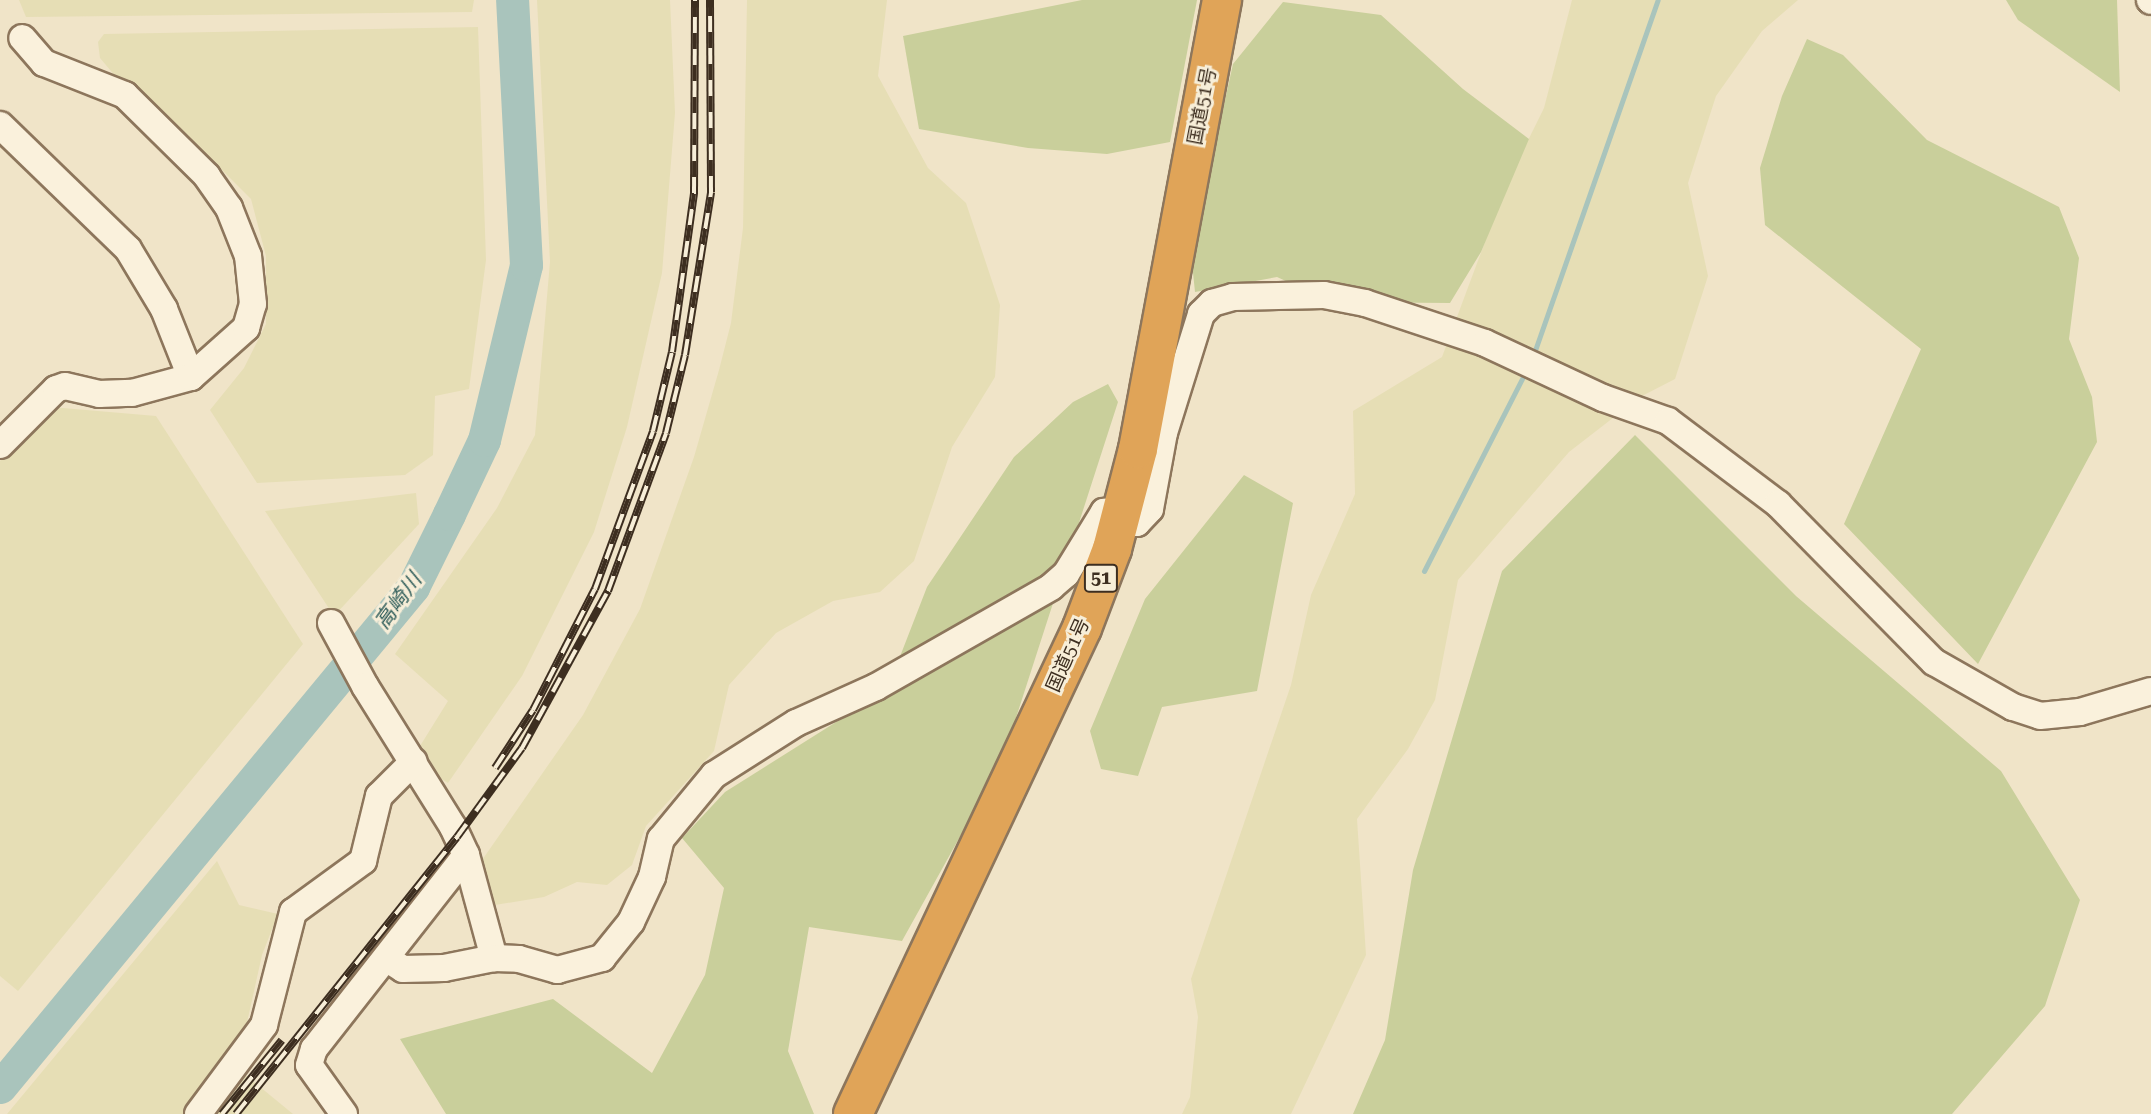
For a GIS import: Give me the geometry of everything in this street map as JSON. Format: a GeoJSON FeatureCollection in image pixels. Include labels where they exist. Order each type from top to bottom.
{"type":"FeatureCollection","features":[{"type":"Feature","properties":{"kind":"highway","name":"国道51号"},"geometry":{"type":"LineString","coordinates":[[853,1114],[1082,628],[1121,516],[1138,449],[1222,0]]}},
{"type":"Feature","properties":{"kind":"street"},"geometry":{"type":"LineString","coordinates":[[0,445],[55,390],[65,386],[99,394],[132,393],[191,377],[246,328],[253,304],[248,256],[229,208],[207,176],[125,95],[44,63],[31,53],[22,38]]}},
{"type":"Feature","properties":{"kind":"street"},"geometry":{"type":"LineString","coordinates":[[0,125],[128,249],[164,309],[191,377]]}},
{"type":"Feature","properties":{"kind":"street"},"geometry":{"type":"LineString","coordinates":[[386,958],[403,969],[444,968],[494,958],[519,959],[557,970],[602,958],[631,922],[652,877],[661,839],[714,775],[796,723],[876,687],[1051,587],[1066,574],[1104,512],[1137,523],[1150,509],[1168,421],[1201,314],[1212,303],[1233,297],[1324,295],[1365,303],[1485,343],[1603,398],[1668,421],[1778,504],[1934,663],[2013,707],[2040,716],[2080,712],[2151,691]]}},
{"type":"Feature","properties":{"kind":"street"},"geometry":{"type":"LineString","coordinates":[[331,623],[365,686],[414,761],[466,855],[494,958]]}},
{"type":"Feature","properties":{"kind":"street"},"geometry":{"type":"LineString","coordinates":[[198,1114],[264,1026],[293,912],[363,861],[370,848],[379,796],[414,761]]}},
{"type":"Feature","properties":{"kind":"street"},"geometry":{"type":"LineString","coordinates":[[344,1114],[309,1065],[314,1049],[466,855]]}},
{"type":"Feature","properties":{"kind":"shaded area"},"geometry":{"type":"Polygon","coordinates":[[[19,0],[474,0],[472,12],[26,17],[19,0]]]}},
{"type":"Feature","properties":{"kind":"shaded area"},"geometry":{"type":"Polygon","coordinates":[[[537,0],[670,0],[675,113],[662,273],[627,427],[594,532],[522,676],[448,783],[428,771],[420,746],[448,701],[395,654],[497,508],[535,435],[550,262],[537,0]]]}},
{"type":"Feature","properties":{"kind":"shaded area"},"geometry":{"type":"Polygon","coordinates":[[[747,0],[887,0],[878,76],[928,168],[966,203],[1000,305],[995,377],[952,447],[914,561],[880,592],[833,601],[776,633],[729,685],[714,751],[646,826],[632,865],[607,885],[577,882],[544,897],[495,905],[480,863],[583,715],[640,609],[694,457],[719,370],[731,323],[743,228],[747,0]]]}},
{"type":"Feature","properties":{"kind":"shaded area"},"geometry":{"type":"Polygon","coordinates":[[[1572,0],[1798,0],[1762,31],[1716,96],[1688,183],[1708,276],[1675,379],[1640,397],[1569,452],[1458,580],[1435,700],[1408,749],[1357,819],[1366,955],[1291,1114],[1182,1114],[1190,1097],[1198,1017],[1191,979],[1291,685],[1311,595],[1355,494],[1353,411],[1442,357],[1507,183],[1544,108],[1572,0]]]}},
{"type":"Feature","properties":{"kind":"shaded area"},"geometry":{"type":"Polygon","coordinates":[[[478,27],[486,260],[469,389],[435,396],[433,455],[405,475],[257,483],[210,410],[244,368],[266,324],[266,256],[251,199],[147,95],[116,77],[100,58],[98,42],[104,34],[478,27]]]}},
{"type":"Feature","properties":{"kind":"shaded area"},"geometry":{"type":"Polygon","coordinates":[[[51,407],[156,416],[303,644],[18,991],[0,976],[0,461],[51,407]]]}},
{"type":"Feature","properties":{"kind":"shaded area"},"geometry":{"type":"Polygon","coordinates":[[[416,493],[419,524],[334,616],[265,511],[416,493]]]}},
{"type":"Feature","properties":{"kind":"shaded area"},"geometry":{"type":"Polygon","coordinates":[[[217,861],[239,905],[278,914],[262,955],[246,1027],[226,1059],[293,1114],[7,1114],[217,861]]]}},
{"type":"Feature","properties":{"kind":"green space"},"geometry":{"type":"Polygon","coordinates":[[[1082,0],[1197,0],[1170,142],[1107,154],[1028,148],[919,129],[903,36],[1082,0]]]}},
{"type":"Feature","properties":{"kind":"green space"},"geometry":{"type":"Polygon","coordinates":[[[2006,0],[2117,0],[2120,92],[2018,20],[2006,0]]]}},
{"type":"Feature","properties":{"kind":"green space"},"geometry":{"type":"Polygon","coordinates":[[[1283,2],[1381,15],[1463,89],[1529,139],[1481,252],[1450,303],[1332,302],[1277,277],[1195,292],[1191,253],[1233,64],[1283,2]]]}},
{"type":"Feature","properties":{"kind":"green space"},"geometry":{"type":"Polygon","coordinates":[[[1807,39],[1843,55],[1927,140],[2059,207],[2079,258],[2069,339],[2092,397],[2097,442],[1978,664],[1844,524],[1921,349],[1765,225],[1760,168],[1782,96],[1807,39]]]}},
{"type":"Feature","properties":{"kind":"green space"},"geometry":{"type":"Polygon","coordinates":[[[1108,384],[1118,402],[1002,761],[902,941],[809,927],[788,1051],[814,1114],[446,1114],[400,1039],[553,999],[652,1073],[705,975],[724,888],[682,838],[725,792],[887,690],[927,587],[1014,457],[1073,402],[1108,384]]]}},
{"type":"Feature","properties":{"kind":"green space"},"geometry":{"type":"Polygon","coordinates":[[[1635,435],[1796,596],[2001,771],[2080,900],[2045,1006],[1952,1114],[1353,1114],[1385,1040],[1413,870],[1502,571],[1635,435]]]}},
{"type":"Feature","properties":{"kind":"green space"},"geometry":{"type":"Polygon","coordinates":[[[1244,475],[1293,503],[1257,691],[1162,707],[1138,776],[1101,769],[1090,731],[1145,599],[1244,475]]]}},
{"type":"Feature","properties":{"kind":"waterway","name":"高崎川"},"geometry":{"type":"LineString","coordinates":[[0,1087],[413,587],[484,440],[526,265],[512,0]]}},
{"type":"Feature","properties":{"kind":"waterway"},"geometry":{"type":"LineString","coordinates":[[1533,356],[1658,0]]}},
{"type":"Feature","properties":{"kind":"waterway"},"geometry":{"type":"LineString","coordinates":[[1424,571],[1526,371]]}},
{"type":"Feature","properties":{"kind":"railway"},"geometry":{"type":"LineString","coordinates":[[495,768],[533,710],[595,589],[653,431],[672,352],[694,193],[695,0]]}},
{"type":"Feature","properties":{"kind":"railway"},"geometry":{"type":"LineString","coordinates":[[236,1114],[457,837],[522,748],[608,591],[666,433],[685,355],[711,192],[710,0]]}},
{"type":"Feature","properties":{"kind":"railway"},"geometry":{"type":"LineString","coordinates":[[222,1114],[282,1040]]}}]}
